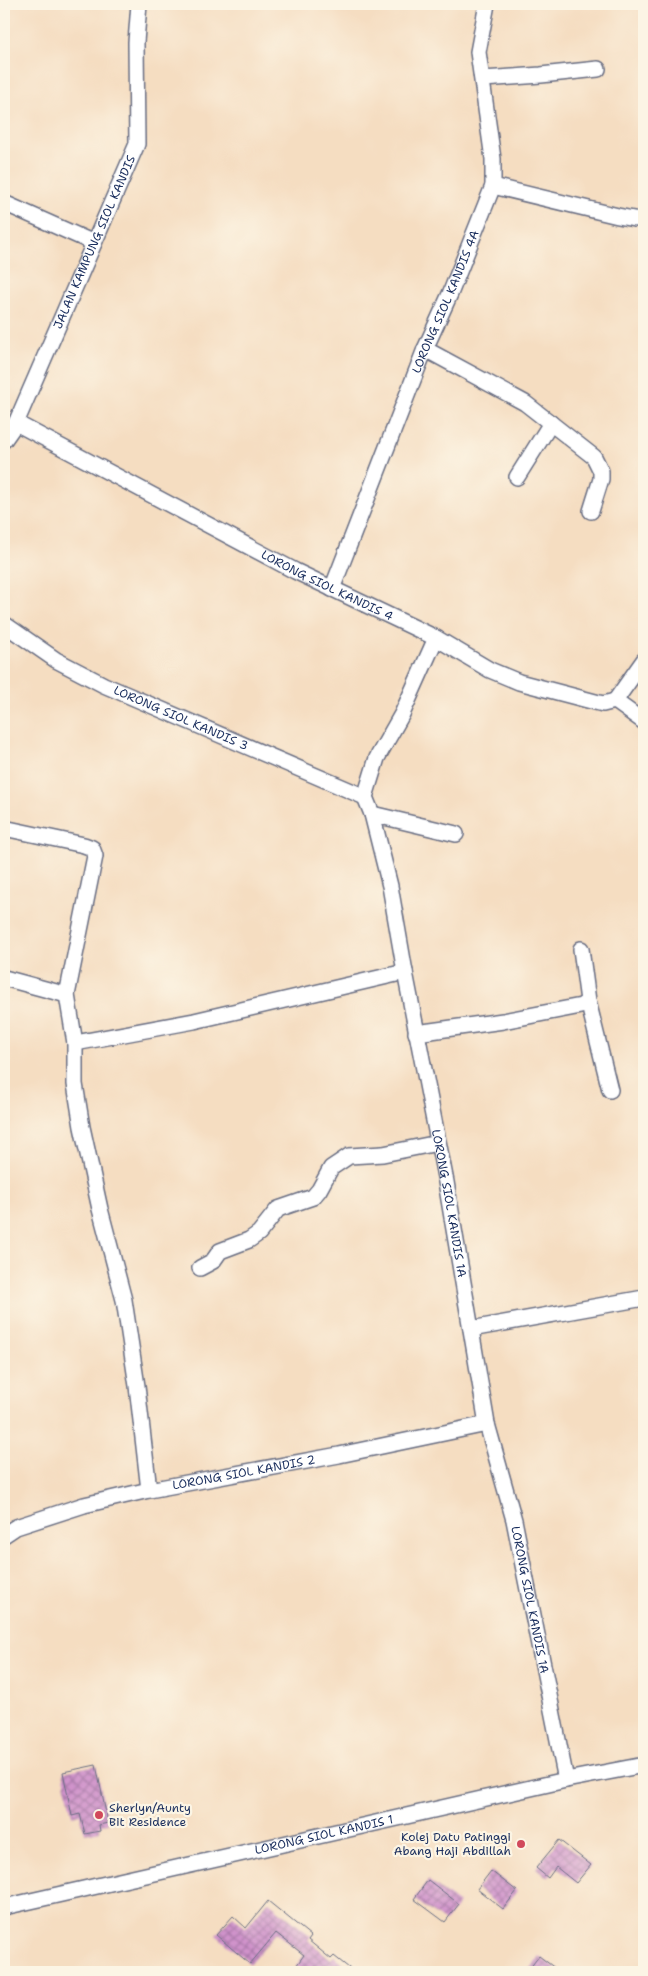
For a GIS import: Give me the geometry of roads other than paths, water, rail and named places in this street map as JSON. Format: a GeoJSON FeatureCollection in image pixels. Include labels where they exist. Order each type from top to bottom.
{"type":"FeatureCollection","features":[{"type":"Feature","properties":{"kind":"street","name":"JALAN KAMPUNG SIOL KANDIS"},"geometry":{"type":"LineString","coordinates":[[4,440],[16,423],[137,144],[136,42],[139,4]]}},
{"type":"Feature","properties":{"kind":"street","name":"LORONG SIOL KANDIS 4A"},"geometry":{"type":"LineString","coordinates":[[332,589],[426,349],[493,186],[493,159],[478,52],[487,4]]}},
{"type":"Feature","properties":{"kind":"street"},"geometry":{"type":"LineString","coordinates":[[483,79],[598,69]]}},
{"type":"Feature","properties":{"kind":"street"},"geometry":{"type":"LineString","coordinates":[[493,186],[618,216],[634,218]]}},
{"type":"Feature","properties":{"kind":"street"},"geometry":{"type":"LineString","coordinates":[[4,203],[94,242]]}},
{"type":"Feature","properties":{"kind":"street"},"geometry":{"type":"LineString","coordinates":[[426,349],[525,402],[594,457],[601,471],[601,479],[591,511]]}},
{"type":"Feature","properties":{"kind":"street","name":"LORONG SIOL KANDIS 4"},"geometry":{"type":"LineString","coordinates":[[16,423],[295,571],[436,638],[507,678],[603,704],[615,701]]}},
{"type":"Feature","properties":{"kind":"street"},"geometry":{"type":"LineString","coordinates":[[517,477],[551,423]]}},
{"type":"Feature","properties":{"kind":"street","name":"LORONG SIOL KANDIS 3"},"geometry":{"type":"LineString","coordinates":[[4,624],[56,660],[104,685],[365,797]]}},
{"type":"Feature","properties":{"kind":"street"},"geometry":{"type":"LineString","coordinates":[[365,797],[377,758],[402,714],[436,638]]}},
{"type":"Feature","properties":{"kind":"street"},"geometry":{"type":"LineString","coordinates":[[644,660],[615,701],[644,722]]}},
{"type":"Feature","properties":{"kind":"street","name":"LORONG SIOL KANDIS 1A"},"geometry":{"type":"LineString","coordinates":[[365,797],[372,814],[390,886],[438,1144],[486,1424],[514,1520],[566,1780]]}},
{"type":"Feature","properties":{"kind":"street"},"geometry":{"type":"LineString","coordinates":[[372,814],[456,834]]}},
{"type":"Feature","properties":{"kind":"street"},"geometry":{"type":"LineString","coordinates":[[4,828],[84,844],[92,848],[95,856],[67,995],[75,1043],[76,1084],[82,1127],[100,1209],[124,1300],[137,1386],[149,1490]]}},
{"type":"Feature","properties":{"kind":"street"},"geometry":{"type":"LineString","coordinates":[[581,949],[588,1001],[610,1090]]}},
{"type":"Feature","properties":{"kind":"street"},"geometry":{"type":"LineString","coordinates":[[75,1043],[194,1021],[405,972]]}},
{"type":"Feature","properties":{"kind":"street"},"geometry":{"type":"LineString","coordinates":[[4,978],[67,995]]}},
{"type":"Feature","properties":{"kind":"street"},"geometry":{"type":"LineString","coordinates":[[416,1033],[503,1022],[581,1006],[588,1001]]}},
{"type":"Feature","properties":{"kind":"street"},"geometry":{"type":"LineString","coordinates":[[200,1268],[213,1261],[220,1251],[249,1240],[259,1233],[278,1209],[313,1197],[320,1190],[331,1168],[348,1156],[383,1154],[438,1144]]}},
{"type":"Feature","properties":{"kind":"street"},"geometry":{"type":"LineString","coordinates":[[471,1329],[644,1298]]}},
{"type":"Feature","properties":{"kind":"street","name":"LORONG SIOL KANDIS 2"},"geometry":{"type":"LineString","coordinates":[[4,1535],[16,1528],[84,1505],[149,1490],[339,1456],[486,1424]]}},
{"type":"Feature","properties":{"kind":"street","name":"LORONG SIOL KANDIS 1"},"geometry":{"type":"LineString","coordinates":[[4,1907],[566,1780],[644,1765]]}},
{"type":"Feature","properties":{"kind":"place","name":"Sherlyn/Aunty Bit Residence"},"geometry":{"type":"Point","coordinates":[99,1815]}},
{"type":"Feature","properties":{"kind":"place","name":"Kolej Datu Patinggi Abang Haji Abdillah"},"geometry":{"type":"Point","coordinates":[521,1844]}}]}
